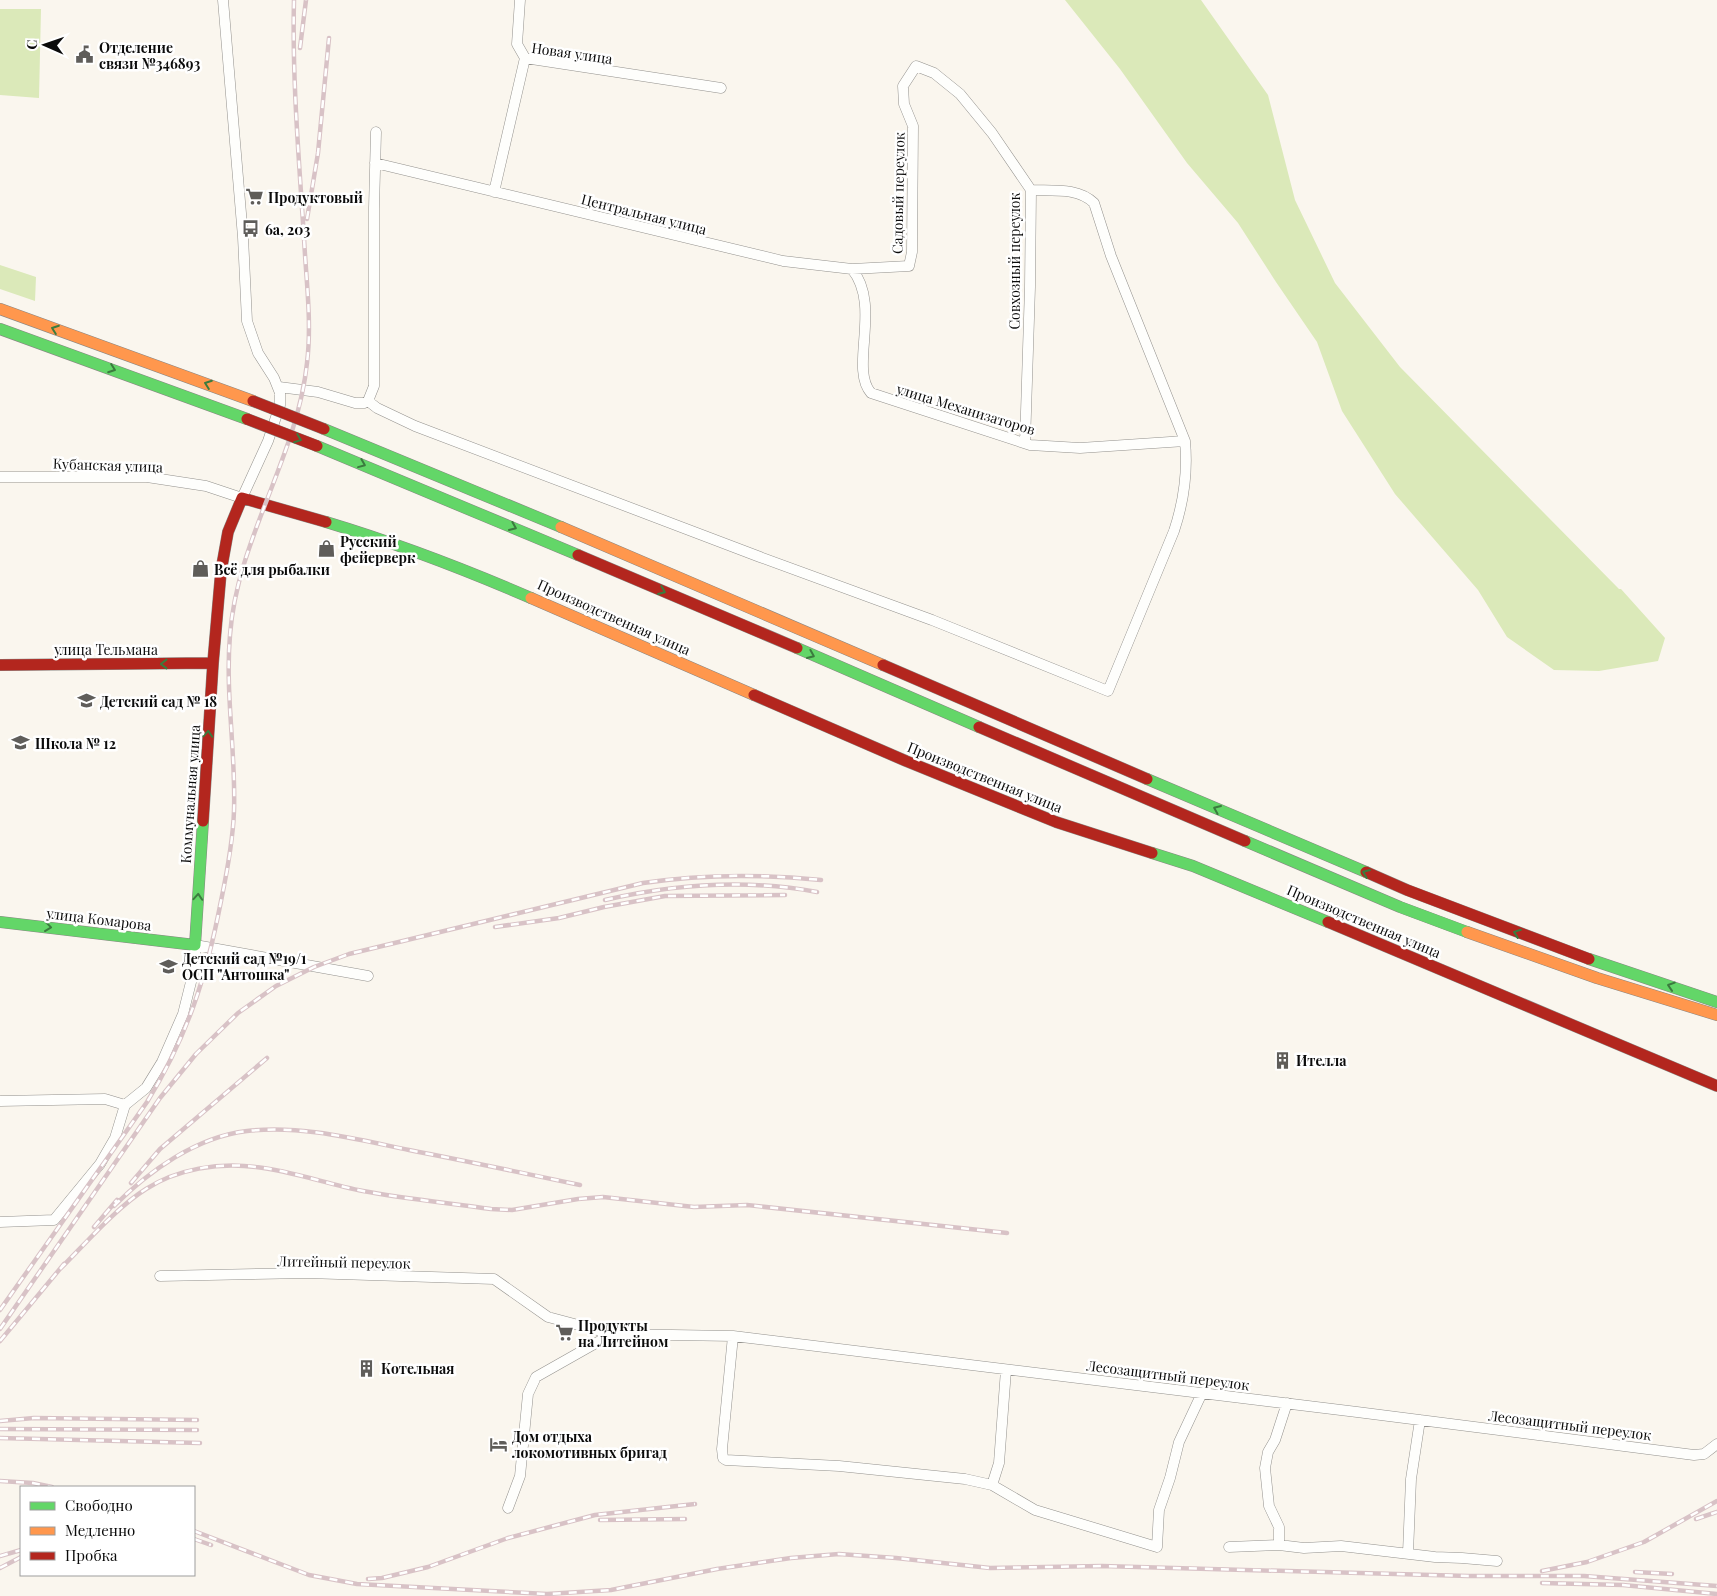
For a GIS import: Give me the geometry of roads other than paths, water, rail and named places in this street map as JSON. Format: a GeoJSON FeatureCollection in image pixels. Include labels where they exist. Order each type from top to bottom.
{"type":"FeatureCollection","features":[{"type":"Feature","properties":{"kind":"main road"},"geometry":{"type":"LineString","coordinates":[[0,309],[253,401],[514,507],[1407,890],[1559,949],[1717,1002]]}},
{"type":"Feature","properties":{"kind":"main road"},"geometry":{"type":"LineString","coordinates":[[0,329],[317,446],[507,524],[1400,908],[1552,964],[1717,1015]]}},
{"type":"Feature","properties":{"kind":"main road","name":"Коммунальная улица"},"geometry":{"type":"LineString","coordinates":[[195,945],[213,664],[225,548],[233,518],[242,498]]}},
{"type":"Feature","properties":{"kind":"main road","name":"Производственная улица"},"geometry":{"type":"LineString","coordinates":[[242,498],[369,535],[481,577],[915,765],[1056,822],[1193,866],[1717,1086]]}},
{"type":"Feature","properties":{"kind":"main road","name":"улица Тельмана"},"geometry":{"type":"LineString","coordinates":[[0,665],[213,664]]}},
{"type":"Feature","properties":{"kind":"main road","name":"улица Комарова"},"geometry":{"type":"LineString","coordinates":[[0,922],[195,945]]}},
{"type":"Feature","properties":{"kind":"street"},"geometry":{"type":"LineString","coordinates":[[223,0],[243,237],[247,321],[258,354],[279,387],[280,405],[268,441],[242,498]]}},
{"type":"Feature","properties":{"kind":"street"},"geometry":{"type":"LineString","coordinates":[[520,0],[517,44],[525,58]]}},
{"type":"Feature","properties":{"kind":"street","name":"Новая улица"},"geometry":{"type":"LineString","coordinates":[[494,192],[525,58],[721,88]]}},
{"type":"Feature","properties":{"kind":"street","name":"Совхозный переулок"},"geometry":{"type":"LineString","coordinates":[[916,66],[934,73],[960,94],[992,133],[1031,190],[1025,443]]}},
{"type":"Feature","properties":{"kind":"street","name":"Садовый переулок"},"geometry":{"type":"LineString","coordinates":[[909,266],[912,252],[913,126],[904,104],[903,86],[916,66]]}},
{"type":"Feature","properties":{"kind":"street"},"geometry":{"type":"LineString","coordinates":[[279,387],[318,392],[356,403],[364,403],[368,401],[374,386],[376,132]]}},
{"type":"Feature","properties":{"kind":"street","name":"Центральная улица"},"geometry":{"type":"LineString","coordinates":[[375,164],[782,261],[852,269],[909,266]]}},
{"type":"Feature","properties":{"kind":"street"},"geometry":{"type":"LineString","coordinates":[[368,401],[377,408],[414,426],[932,620],[1108,691],[1182,508],[1187,463],[1184,441],[1111,256],[1094,203],[1076,192],[1031,190]]}},
{"type":"Feature","properties":{"kind":"street","name":"улица Механизаторов"},"geometry":{"type":"LineString","coordinates":[[852,269],[860,280],[864,293],[866,315],[863,372],[866,387],[871,393],[1025,443],[1080,448],[1184,441]]}},
{"type":"Feature","properties":{"kind":"street","name":"Кубанская улица"},"geometry":{"type":"LineString","coordinates":[[0,476],[147,477],[206,486],[242,498]]}},
{"type":"Feature","properties":{"kind":"street"},"geometry":{"type":"LineString","coordinates":[[0,1222],[54,1220],[100,1164],[115,1138],[125,1105],[146,1088],[162,1062],[183,1014],[196,962],[195,945],[368,976]]}},
{"type":"Feature","properties":{"kind":"street"},"geometry":{"type":"LineString","coordinates":[[0,1101],[105,1099],[125,1105]]}},
{"type":"Feature","properties":{"kind":"street","name":"Литейный переулок"},"geometry":{"type":"LineString","coordinates":[[160,1276],[307,1273],[494,1279],[520,1298]]}},
{"type":"Feature","properties":{"kind":"street","name":"Лесозащитный переулок"},"geometry":{"type":"LineString","coordinates":[[520,1298],[548,1317],[612,1334],[733,1336],[1287,1403],[1694,1455],[1704,1454],[1717,1444]]}},
{"type":"Feature","properties":{"kind":"street"},"geometry":{"type":"LineString","coordinates":[[508,1508],[520,1476],[528,1394],[536,1377],[612,1334]]}},
{"type":"Feature","properties":{"kind":"street"},"geometry":{"type":"LineString","coordinates":[[733,1336],[722,1458],[729,1460],[838,1466],[965,1479],[992,1485],[1035,1510],[1157,1547],[1159,1510],[1180,1442],[1202,1393]]}},
{"type":"Feature","properties":{"kind":"street"},"geometry":{"type":"LineString","coordinates":[[992,1485],[999,1463],[1006,1370]]}},
{"type":"Feature","properties":{"kind":"street"},"geometry":{"type":"LineString","coordinates":[[1279,1545],[1279,1526],[1269,1506],[1265,1468],[1268,1452],[1275,1440],[1287,1403]]}},
{"type":"Feature","properties":{"kind":"street"},"geometry":{"type":"LineString","coordinates":[[1408,1553],[1411,1479],[1420,1420]]}},
{"type":"Feature","properties":{"kind":"street"},"geometry":{"type":"LineString","coordinates":[[1229,1547],[1279,1545],[1304,1548],[1341,1546],[1435,1557],[1497,1561]]}},
{"type":"Feature","properties":{"kind":"railway"},"geometry":{"type":"LineString","coordinates":[[0,1310],[147,1102],[174,1053],[194,1005],[215,929],[231,845],[233,822],[234,767],[229,657],[235,600],[255,532],[292,432],[301,398],[307,363],[309,332],[308,300],[295,89],[294,0]]}},
{"type":"Feature","properties":{"kind":"railway"},"geometry":{"type":"LineString","coordinates":[[300,48],[306,0]]}},
{"type":"Feature","properties":{"kind":"railway"},"geometry":{"type":"LineString","coordinates":[[307,219],[318,153],[329,38]]}},
{"type":"Feature","properties":{"kind":"railway"},"geometry":{"type":"LineString","coordinates":[[0,1329],[160,1098],[196,1054],[238,1013],[276,986],[314,967],[349,954],[643,883],[732,876],[821,880]]}},
{"type":"Feature","properties":{"kind":"railway"},"geometry":{"type":"LineString","coordinates":[[605,900],[657,890],[711,885],[764,886],[817,892]]}},
{"type":"Feature","properties":{"kind":"railway"},"geometry":{"type":"LineString","coordinates":[[495,927],[559,918],[604,907],[665,896],[785,895]]}},
{"type":"Feature","properties":{"kind":"railway"},"geometry":{"type":"LineString","coordinates":[[131,1183],[160,1149],[267,1058]]}},
{"type":"Feature","properties":{"kind":"railway"},"geometry":{"type":"LineString","coordinates":[[114,1206],[158,1168],[192,1148],[228,1135],[247,1131],[268,1130],[308,1131],[328,1134],[580,1185]]}},
{"type":"Feature","properties":{"kind":"railway"},"geometry":{"type":"LineString","coordinates":[[60,1269],[113,1216],[146,1189],[171,1176],[213,1166],[242,1166],[269,1169],[363,1191],[491,1209],[512,1210],[578,1199],[603,1197],[694,1207],[747,1205],[1007,1233]]}},
{"type":"Feature","properties":{"kind":"railway"},"geometry":{"type":"LineString","coordinates":[[94,1227],[117,1200]]}},
{"type":"Feature","properties":{"kind":"railway"},"geometry":{"type":"LineString","coordinates":[[0,1341],[64,1264]]}},
{"type":"Feature","properties":{"kind":"railway"},"geometry":{"type":"LineString","coordinates":[[0,1421],[34,1418],[197,1420]]}},
{"type":"Feature","properties":{"kind":"railway"},"geometry":{"type":"LineString","coordinates":[[0,1429],[197,1430]]}},
{"type":"Feature","properties":{"kind":"railway"},"geometry":{"type":"LineString","coordinates":[[0,1438],[200,1443]]}},
{"type":"Feature","properties":{"kind":"railway"},"geometry":{"type":"LineString","coordinates":[[0,1481],[47,1486]]}},
{"type":"Feature","properties":{"kind":"railway"},"geometry":{"type":"LineString","coordinates":[[1542,1571],[1587,1562],[1644,1542],[1717,1501]]}},
{"type":"Feature","properties":{"kind":"railway"},"geometry":{"type":"LineString","coordinates":[[368,1579],[382,1578],[428,1567],[508,1538],[595,1515],[695,1504]]}},
{"type":"Feature","properties":{"kind":"railway"},"geometry":{"type":"LineString","coordinates":[[1696,1519],[1717,1512]]}},
{"type":"Feature","properties":{"kind":"railway"},"geometry":{"type":"LineString","coordinates":[[600,1520],[685,1519]]}},
{"type":"Feature","properties":{"kind":"railway"},"geometry":{"type":"LineString","coordinates":[[195,1531],[309,1575],[357,1584],[547,1594],[611,1590],[717,1569],[791,1558],[839,1554],[990,1568],[1102,1566],[1468,1576],[1584,1576],[1717,1586]]}},
{"type":"Feature","properties":{"kind":"railway"},"geometry":{"type":"LineString","coordinates":[[195,1539],[211,1545]]}},
{"type":"Feature","properties":{"kind":"railway"},"geometry":{"type":"LineString","coordinates":[[0,1556],[20,1550]]}},
{"type":"Feature","properties":{"kind":"railway"},"geometry":{"type":"LineString","coordinates":[[0,1568],[20,1558]]}},
{"type":"Feature","properties":{"kind":"railway"},"geometry":{"type":"LineString","coordinates":[[1635,1572],[1672,1574]]}},
{"type":"Feature","properties":{"kind":"railway"},"geometry":{"type":"LineString","coordinates":[[1542,1583],[1623,1585],[1717,1594]]}},
{"type":"Feature","properties":{"kind":"place","name":"Отделение связи №346893"},"geometry":{"type":"Point","coordinates":[85,55]}},
{"type":"Feature","properties":{"kind":"place","name":"Продуктовый"},"geometry":{"type":"Point","coordinates":[254,197]}},
{"type":"Feature","properties":{"kind":"place","name":"6a, 203"},"geometry":{"type":"Point","coordinates":[251,229]}},
{"type":"Feature","properties":{"kind":"place","name":"Русский фейерверк"},"geometry":{"type":"Point","coordinates":[326,549]}},
{"type":"Feature","properties":{"kind":"place","name":"Всё для рыбалки"},"geometry":{"type":"Point","coordinates":[200,569]}},
{"type":"Feature","properties":{"kind":"place","name":"Детский сад № 18"},"geometry":{"type":"Point","coordinates":[86,701]}},
{"type":"Feature","properties":{"kind":"place","name":"Школа № 12"},"geometry":{"type":"Point","coordinates":[21,743]}},
{"type":"Feature","properties":{"kind":"place","name":"Детский сад №19/1 ОСП \"Антошка\""},"geometry":{"type":"Point","coordinates":[168,966]}},
{"type":"Feature","properties":{"kind":"place","name":"Ителла"},"geometry":{"type":"Point","coordinates":[1282,1060]}},
{"type":"Feature","properties":{"kind":"place","name":"Продукты на Литейном"},"geometry":{"type":"Point","coordinates":[564,1333]}},
{"type":"Feature","properties":{"kind":"place","name":"Котельная"},"geometry":{"type":"Point","coordinates":[367,1368]}},
{"type":"Feature","properties":{"kind":"place","name":"Дом отдыха локомотивных бригад"},"geometry":{"type":"Point","coordinates":[498,1444]}}]}
